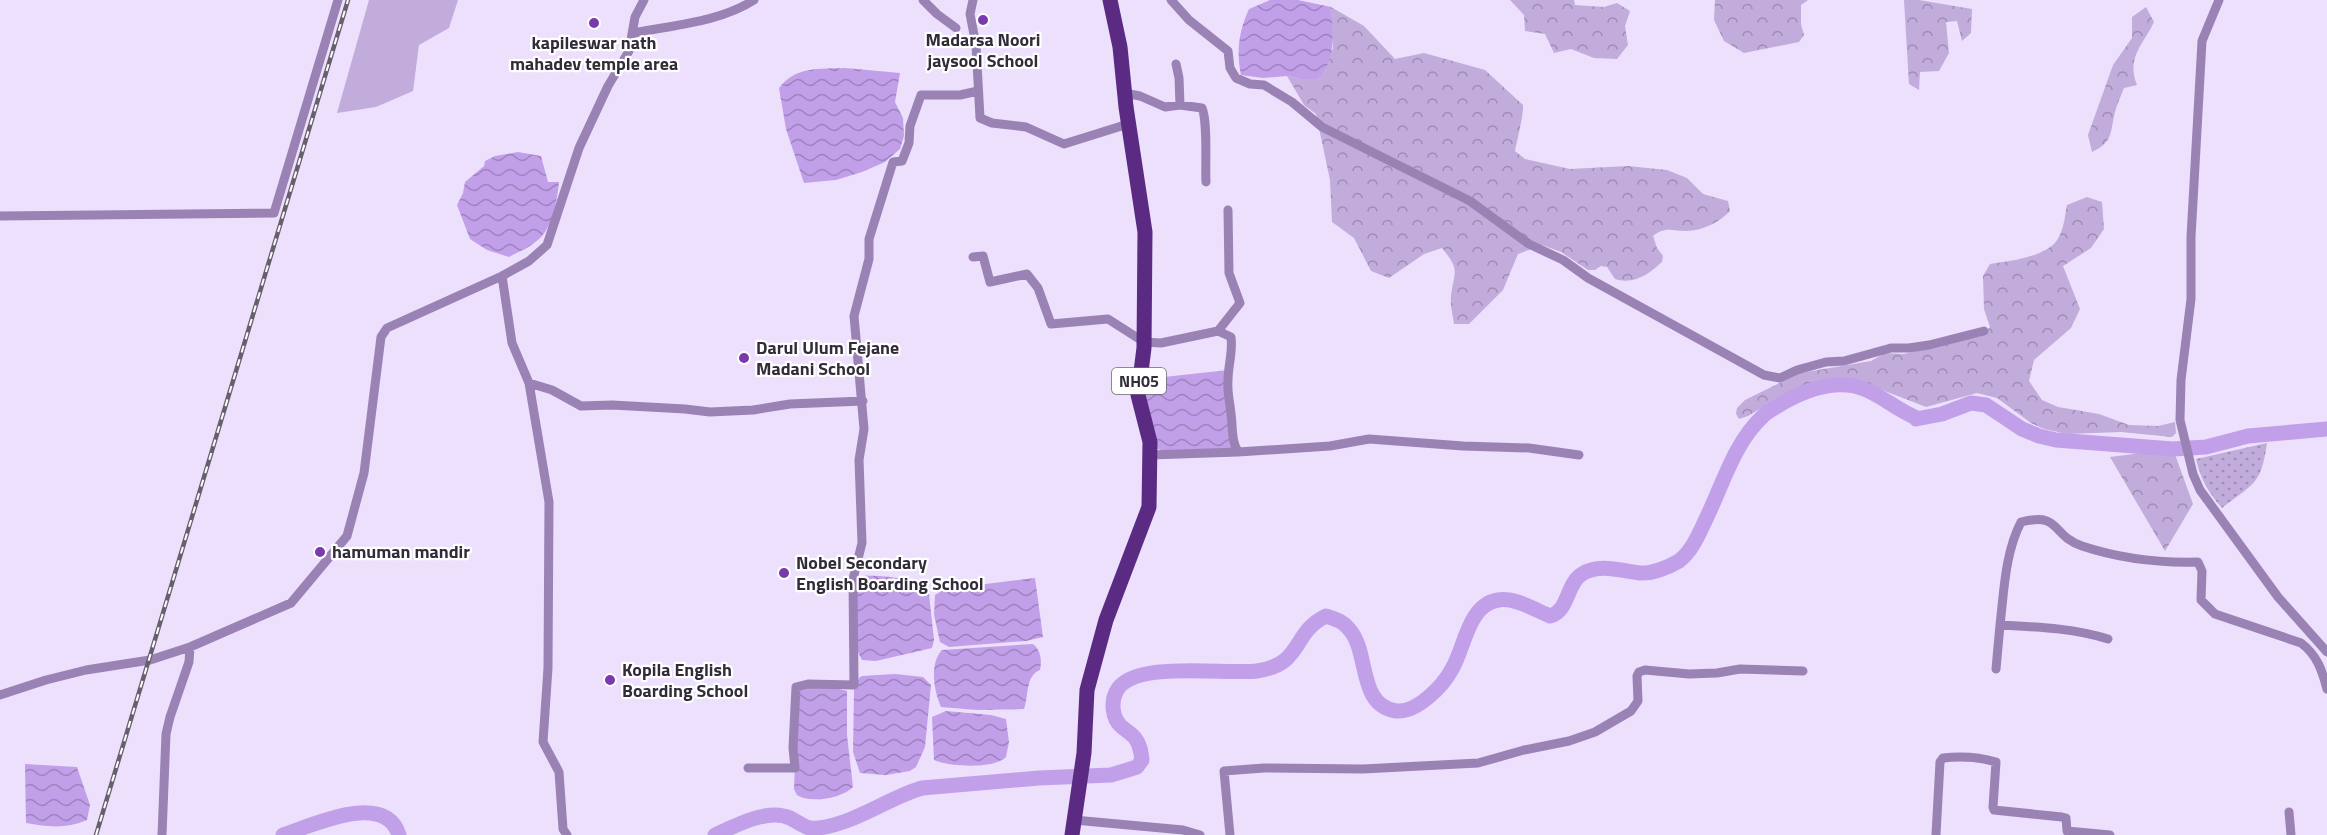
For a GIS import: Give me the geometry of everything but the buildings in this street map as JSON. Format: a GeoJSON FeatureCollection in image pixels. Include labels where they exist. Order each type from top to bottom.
{"type":"FeatureCollection","features":[{"type":"Feature","properties":{"kind":"main road","name":"NH05"},"geometry":{"type":"LineString","coordinates":[[1073,827],[1084,753],[1088,690],[1106,620],[1149,507],[1150,442],[1138,395],[1144,342],[1145,232],[1128,124],[1120,47],[1110,0]]}},
{"type":"Feature","properties":{"kind":"street"},"geometry":{"type":"LineString","coordinates":[[0,216],[46,218],[274,213],[338,0]]}},
{"type":"Feature","properties":{"kind":"street"},"geometry":{"type":"LineString","coordinates":[[0,696],[86,670],[150,660],[190,647],[291,603],[347,536],[364,473],[381,337],[387,328],[502,276],[529,261],[547,245],[579,148],[608,86],[629,51],[635,17],[644,0]]}},
{"type":"Feature","properties":{"kind":"street"},"geometry":{"type":"LineString","coordinates":[[634,33],[699,21],[746,5],[754,0]]}},
{"type":"Feature","properties":{"kind":"street"},"geometry":{"type":"LineString","coordinates":[[923,0],[937,14],[956,27]]}},
{"type":"Feature","properties":{"kind":"street"},"geometry":{"type":"LineString","coordinates":[[973,0],[970,14],[976,45],[980,118],[992,123],[1026,127],[1064,144],[1128,124]]}},
{"type":"Feature","properties":{"kind":"street"},"geometry":{"type":"LineString","coordinates":[[1172,0],[1189,20],[1228,51],[1230,68],[1236,78],[1250,84],[1264,85],[1292,102],[1322,127],[1470,201],[1529,244],[1563,260],[1588,278],[1764,375],[1780,378],[1797,370],[1826,362],[1844,361],[1891,348],[1929,345],[1984,331]]}},
{"type":"Feature","properties":{"kind":"street"},"geometry":{"type":"LineString","coordinates":[[2219,0],[2202,42],[2191,237],[2191,299],[2181,380],[2180,420],[2193,474],[2200,490],[2278,597],[2327,652]]}},
{"type":"Feature","properties":{"kind":"street"},"geometry":{"type":"LineString","coordinates":[[1176,64],[1180,105]]}},
{"type":"Feature","properties":{"kind":"street"},"geometry":{"type":"LineString","coordinates":[[748,768],[795,768],[793,748],[796,687],[808,684],[854,685],[852,588],[862,543],[859,464],[864,429],[854,316],[869,259],[869,239],[893,162],[902,161],[909,143],[910,126],[921,95],[960,95],[978,90]]}},
{"type":"Feature","properties":{"kind":"street"},"geometry":{"type":"LineString","coordinates":[[1124,93],[1140,96],[1165,106],[1203,108],[1206,117],[1204,148],[1206,182]]}},
{"type":"Feature","properties":{"kind":"street"},"geometry":{"type":"LineString","coordinates":[[1218,332],[1240,303],[1229,273],[1228,210]]}},
{"type":"Feature","properties":{"kind":"street"},"geometry":{"type":"LineString","coordinates":[[973,257],[983,256],[990,282],[1027,274],[1038,288],[1051,324],[1107,320],[1144,342],[1161,343],[1218,332],[1231,337],[1233,349],[1227,379],[1228,401],[1233,443],[1238,452]]}},
{"type":"Feature","properties":{"kind":"street"},"geometry":{"type":"LineString","coordinates":[[502,276],[512,343],[529,383],[549,502],[548,668],[543,742],[559,772],[563,829],[567,835]]}},
{"type":"Feature","properties":{"kind":"street"},"geometry":{"type":"LineString","coordinates":[[529,383],[552,390],[581,406],[612,405],[710,412],[862,400]]}},
{"type":"Feature","properties":{"kind":"street"},"geometry":{"type":"LineString","coordinates":[[1150,455],[1330,446],[1369,439],[1529,448],[1579,455]]}},
{"type":"Feature","properties":{"kind":"street"},"geometry":{"type":"LineString","coordinates":[[1996,669],[2007,565],[2021,522],[2039,518],[2050,521],[2064,537],[2083,546],[2116,555],[2180,563],[2198,562],[2202,571],[2201,600],[2215,614],[2301,643],[2318,661],[2327,689]]}},
{"type":"Feature","properties":{"kind":"street"},"geometry":{"type":"LineString","coordinates":[[2000,625],[2075,630],[2108,639]]}},
{"type":"Feature","properties":{"kind":"street"},"geometry":{"type":"LineString","coordinates":[[2309,649],[2319,643]]}},
{"type":"Feature","properties":{"kind":"street"},"geometry":{"type":"LineString","coordinates":[[162,835],[166,734],[189,662],[190,647]]}},
{"type":"Feature","properties":{"kind":"street"},"geometry":{"type":"LineString","coordinates":[[1230,835],[1224,771],[1264,768],[1355,769],[1478,762],[1569,741],[1608,725],[1631,711],[1638,701],[1637,676],[1639,672],[1646,670],[1689,674],[1740,669],[1803,671]]}},
{"type":"Feature","properties":{"kind":"street"},"geometry":{"type":"LineString","coordinates":[[1936,835],[1940,762],[1943,758],[1956,756],[1983,758],[1996,762],[1992,807],[1994,810],[2062,817],[2066,818],[2067,831],[2110,835]]}},
{"type":"Feature","properties":{"kind":"street"},"geometry":{"type":"LineString","coordinates":[[2289,812],[2291,835]]}},
{"type":"Feature","properties":{"kind":"street"},"geometry":{"type":"LineString","coordinates":[[1073,827],[1183,830],[1200,835]]}},
{"type":"Feature","properties":{"kind":"green space"},"geometry":{"type":"Polygon","coordinates":[[[369,0],[458,0],[449,28],[419,45],[413,91],[376,107],[337,113],[369,0]]]}},
{"type":"Feature","properties":{"kind":"green space"},"geometry":{"type":"Polygon","coordinates":[[[1510,0],[1574,0],[1575,5],[1604,7],[1617,3],[1630,11],[1625,26],[1628,45],[1617,59],[1594,58],[1571,49],[1554,53],[1545,34],[1525,31],[1524,15],[1510,0]]]}},
{"type":"Feature","properties":{"kind":"green space"},"geometry":{"type":"Polygon","coordinates":[[[1715,0],[1808,0],[1801,5],[1801,24],[1804,35],[1799,42],[1744,53],[1724,41],[1714,20],[1715,0]]]}},
{"type":"Feature","properties":{"kind":"green space"},"geometry":{"type":"Polygon","coordinates":[[[1904,0],[1919,0],[1972,9],[1971,33],[1962,41],[1957,21],[1946,22],[1949,53],[1939,71],[1920,72],[1919,90],[1909,84],[1904,0]]]}},
{"type":"Feature","properties":{"kind":"green space"},"geometry":{"type":"Polygon","coordinates":[[[1331,7],[1364,26],[1395,59],[1424,53],[1485,70],[1523,105],[1515,151],[1525,159],[1570,169],[1628,166],[1667,170],[1687,178],[1703,194],[1728,201],[1730,211],[1704,228],[1692,231],[1665,230],[1657,233],[1653,236],[1663,256],[1662,262],[1652,271],[1629,281],[1615,279],[1607,267],[1601,266],[1595,270],[1588,270],[1561,252],[1542,245],[1518,254],[1503,290],[1469,324],[1454,324],[1451,299],[1455,271],[1452,262],[1442,248],[1424,254],[1389,278],[1371,271],[1354,238],[1332,222],[1330,180],[1316,114],[1304,105],[1287,76],[1301,79],[1333,49],[1331,7]]]}},
{"type":"Feature","properties":{"kind":"green space"},"geometry":{"type":"Polygon","coordinates":[[[2146,7],[2154,22],[2135,59],[2133,67],[2137,85],[2124,88],[2108,140],[2092,152],[2088,135],[2113,65],[2132,38],[2132,17],[2146,7]]]}},
{"type":"Feature","properties":{"kind":"green space"},"geometry":{"type":"Polygon","coordinates":[[[2087,197],[2102,202],[2104,229],[2091,248],[2063,266],[2080,309],[2071,328],[2034,360],[2029,381],[2042,400],[2058,407],[2099,414],[2129,425],[2158,426],[2175,422],[2176,433],[2172,437],[2121,432],[2067,434],[2044,429],[2031,423],[1997,398],[1977,393],[1926,407],[1864,383],[1847,380],[1801,389],[1776,399],[1739,419],[1736,414],[1737,408],[1745,400],[1800,373],[1871,361],[1885,353],[1904,354],[1981,336],[1990,327],[1984,309],[1983,276],[1990,264],[2028,257],[2047,249],[2059,237],[2067,205],[2087,197]]]}},
{"type":"Feature","properties":{"kind":"green space"},"geometry":{"type":"Polygon","coordinates":[[[2267,443],[2259,475],[2249,488],[2222,508],[2206,485],[2196,459],[2267,443]]]}},
{"type":"Feature","properties":{"kind":"green space"},"geometry":{"type":"Polygon","coordinates":[[[2173,449],[2193,504],[2165,551],[2110,457],[2173,449]]]}},
{"type":"Feature","properties":{"kind":"water"},"geometry":{"type":"Polygon","coordinates":[[[1270,0],[1298,0],[1331,7],[1333,36],[1331,55],[1328,64],[1317,79],[1287,76],[1263,78],[1241,75],[1239,49],[1241,33],[1249,9],[1270,0]]]}},
{"type":"Feature","properties":{"kind":"water"},"geometry":{"type":"Polygon","coordinates":[[[845,68],[900,73],[895,102],[903,118],[904,136],[900,149],[885,162],[862,172],[836,180],[804,183],[786,129],[779,88],[800,72],[845,68]]]}},
{"type":"Feature","properties":{"kind":"water"},"geometry":{"type":"Polygon","coordinates":[[[518,152],[541,156],[548,182],[559,182],[555,207],[545,232],[531,245],[509,257],[487,250],[470,239],[457,205],[465,182],[484,166],[485,161],[495,156],[518,152]]]}},
{"type":"Feature","properties":{"kind":"water"},"geometry":{"type":"Polygon","coordinates":[[[1228,370],[1231,448],[1228,450],[1164,452],[1156,448],[1140,400],[1150,371],[1155,378],[1228,370]]]}},
{"type":"Feature","properties":{"kind":"water"},"geometry":{"type":"Polygon","coordinates":[[[861,576],[888,577],[907,581],[923,588],[929,594],[934,640],[932,648],[876,661],[862,660],[857,650],[856,582],[861,576]]]}},
{"type":"Feature","properties":{"kind":"water"},"geometry":{"type":"Polygon","coordinates":[[[1035,578],[1043,637],[1026,641],[949,647],[940,642],[934,615],[935,595],[945,589],[1035,578]]]}},
{"type":"Feature","properties":{"kind":"water"},"geometry":{"type":"Polygon","coordinates":[[[1033,644],[1039,652],[1041,667],[1032,677],[1024,709],[977,710],[941,707],[936,693],[934,670],[942,650],[1033,644]]]}},
{"type":"Feature","properties":{"kind":"water"},"geometry":{"type":"Polygon","coordinates":[[[895,674],[923,677],[931,685],[925,747],[916,767],[910,771],[886,775],[860,773],[853,752],[854,691],[862,676],[895,674]]]}},
{"type":"Feature","properties":{"kind":"water"},"geometry":{"type":"Polygon","coordinates":[[[801,688],[835,688],[847,691],[847,735],[853,787],[834,797],[803,798],[797,795],[794,789],[798,692],[801,688]]]}},
{"type":"Feature","properties":{"kind":"water"},"geometry":{"type":"Polygon","coordinates":[[[946,711],[991,715],[1006,719],[1009,742],[1006,757],[992,764],[972,766],[934,760],[932,717],[946,711]]]}},
{"type":"Feature","properties":{"kind":"water"},"geometry":{"type":"Polygon","coordinates":[[[25,764],[77,767],[90,805],[87,820],[72,825],[57,826],[26,823],[25,764]]]}},
{"type":"Feature","properties":{"kind":"waterway"},"geometry":{"type":"LineString","coordinates":[[715,835],[751,819],[771,815],[781,815],[810,828],[833,825],[922,788],[1039,778],[1111,775],[1137,767],[1142,760],[1138,743],[1118,723],[1113,710],[1116,692],[1125,682],[1140,675],[1159,672],[1243,672],[1272,667],[1283,662],[1307,631],[1326,616],[1344,624],[1355,639],[1375,699],[1384,707],[1396,711],[1412,708],[1436,690],[1448,676],[1474,618],[1488,603],[1511,600],[1550,616],[1561,609],[1577,578],[1589,571],[1603,568],[1645,573],[1660,570],[1679,561],[1695,542],[1730,464],[1753,427],[1765,414],[1807,391],[1839,385],[1857,387],[1875,394],[1916,419],[1942,414],[1971,403],[1986,405],[2022,429],[2039,436],[2056,440],[2173,449],[2206,447],[2248,436],[2327,429]]}},
{"type":"Feature","properties":{"kind":"waterway"},"geometry":{"type":"LineString","coordinates":[[283,835],[328,819],[364,813],[379,815],[391,822],[399,835]]}},
{"type":"Feature","properties":{"kind":"railway"},"geometry":{"type":"LineString","coordinates":[[96,835],[348,0]]}},
{"type":"Feature","properties":{"kind":"place","name":"Madarsa Noori jaysool School"},"geometry":{"type":"Point","coordinates":[983,20]}},
{"type":"Feature","properties":{"kind":"place","name":"kapileswar nath mahadev temple area"},"geometry":{"type":"Point","coordinates":[594,23]}},
{"type":"Feature","properties":{"kind":"place","name":"Darul Ulum Fejane Madani School"},"geometry":{"type":"Point","coordinates":[744,358]}},
{"type":"Feature","properties":{"kind":"place","name":"hamuman mandir"},"geometry":{"type":"Point","coordinates":[320,552]}},
{"type":"Feature","properties":{"kind":"place","name":"Nobel Secondary English Boarding School"},"geometry":{"type":"Point","coordinates":[784,573]}},
{"type":"Feature","properties":{"kind":"place","name":"Kopila English Boarding School"},"geometry":{"type":"Point","coordinates":[610,680]}}]}
